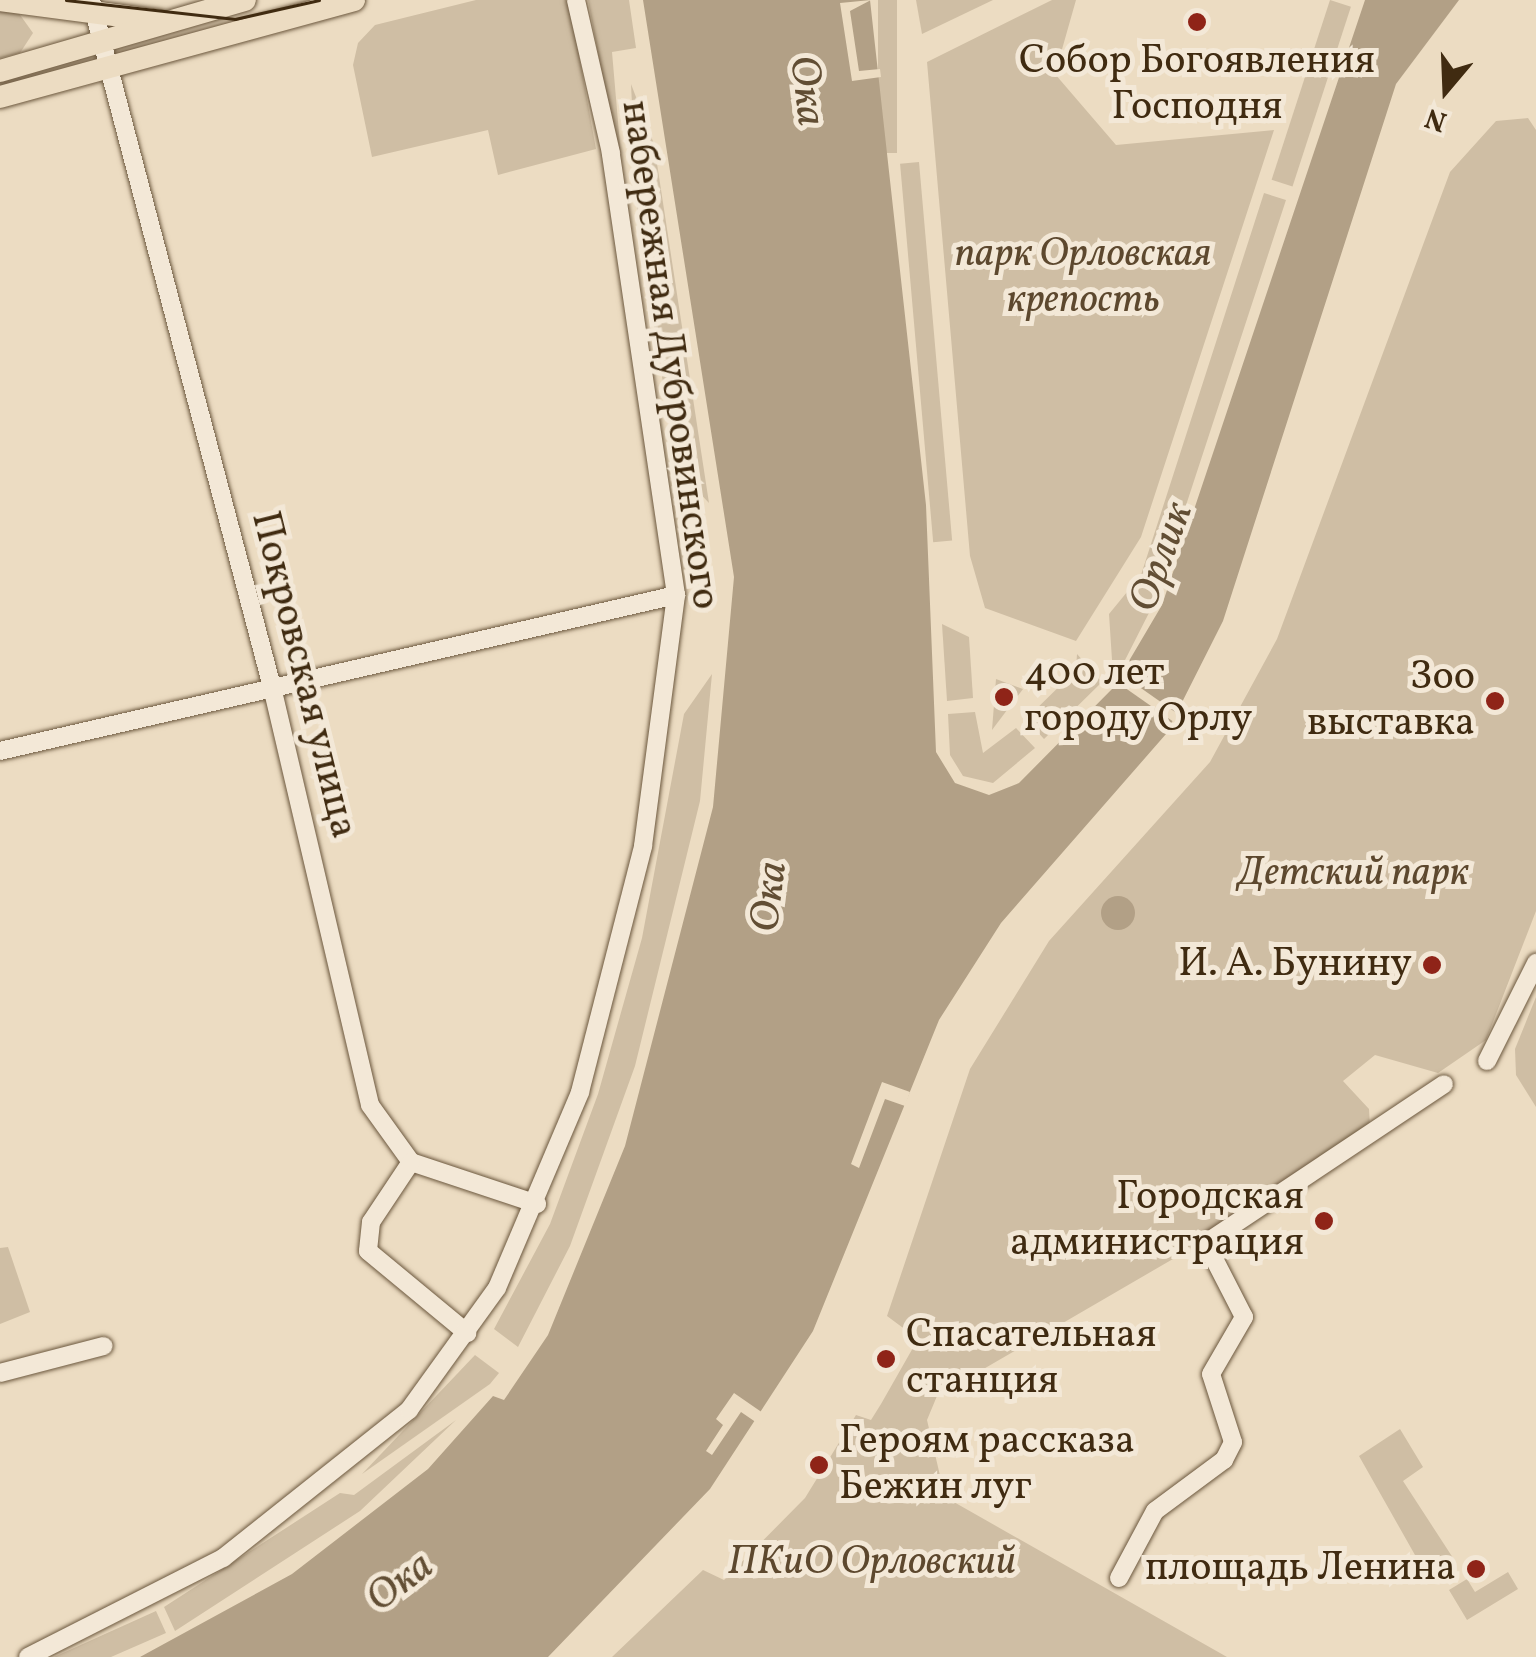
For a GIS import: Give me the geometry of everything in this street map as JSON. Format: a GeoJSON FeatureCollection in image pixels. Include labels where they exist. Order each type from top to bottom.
{"type":"FeatureCollection","features":[{"type":"Feature","properties":{"kind":"main road"},"geometry":{"type":"LineString","coordinates":[[0,0],[94,7],[170,22],[251,29]]}},
{"type":"Feature","properties":{"kind":"main road"},"geometry":{"type":"LineString","coordinates":[[0,70],[246,0]]}},
{"type":"Feature","properties":{"kind":"main road"},"geometry":{"type":"LineString","coordinates":[[0,97],[354,0]]}},
{"type":"Feature","properties":{"kind":"street","name":"набережная Дубровинского"},"geometry":{"type":"LineString","coordinates":[[28,1657],[223,1558],[409,1410],[467,1333],[537,1204],[625,934],[666,722],[676,595],[610,153],[576,0]]}},
{"type":"Feature","properties":{"kind":"street","name":"Покровская улица"},"geometry":{"type":"LineString","coordinates":[[94,7],[272,687],[370,1105],[411,1162]]}},
{"type":"Feature","properties":{"kind":"street"},"geometry":{"type":"LineString","coordinates":[[0,751],[676,595]]}},
{"type":"Feature","properties":{"kind":"street"},"geometry":{"type":"LineString","coordinates":[[1487,1061],[1536,962]]}},
{"type":"Feature","properties":{"kind":"street"},"geometry":{"type":"LineString","coordinates":[[1118,1578],[1155,1511],[1224,1460],[1233,1442],[1210,1374],[1244,1317],[1206,1244],[1444,1084]]}},
{"type":"Feature","properties":{"kind":"street"},"geometry":{"type":"LineString","coordinates":[[467,1333],[368,1251],[371,1222],[411,1162],[537,1204]]}},
{"type":"Feature","properties":{"kind":"street"},"geometry":{"type":"LineString","coordinates":[[0,1373],[104,1346]]}},
{"type":"Feature","properties":{"kind":"green space"},"geometry":{"type":"Polygon","coordinates":[[[476,0],[569,0],[596,149],[498,175],[488,130],[372,157],[353,65],[358,43],[375,25],[476,0]]]}},
{"type":"Feature","properties":{"kind":"green space"},"geometry":{"type":"Polygon","coordinates":[[[588,0],[629,0],[636,48],[612,52],[624,191],[588,0]]]}},
{"type":"Feature","properties":{"kind":"green space"},"geometry":{"type":"Polygon","coordinates":[[[878,0],[897,0],[897,153],[878,153],[878,0]]]}},
{"type":"Feature","properties":{"kind":"green space"},"geometry":{"type":"Polygon","coordinates":[[[916,0],[993,0],[922,34],[916,0]]]}},
{"type":"Feature","properties":{"kind":"green space","name":"парк Орловская крепость"},"geometry":{"type":"Polygon","coordinates":[[[1052,0],[1076,0],[1055,74],[1116,145],[1274,130],[1141,537],[1076,641],[985,608],[970,556],[927,62],[1052,0]]]}},
{"type":"Feature","properties":{"kind":"green space"},"geometry":{"type":"Polygon","coordinates":[[[1330,0],[1351,7],[1293,187],[1272,180],[1330,0]]]}},
{"type":"Feature","properties":{"kind":"green space"},"geometry":{"type":"Polygon","coordinates":[[[0,9],[18,12],[33,33],[20,53],[0,58],[0,9]]]}},
{"type":"Feature","properties":{"kind":"green space"},"geometry":{"type":"Polygon","coordinates":[[[631,84],[654,144],[709,503],[677,469],[638,228],[631,84]]]}},
{"type":"Feature","properties":{"kind":"green space","name":"Детский парк"},"geometry":{"type":"Polygon","coordinates":[[[1528,118],[1536,130],[1536,911],[1486,1040],[1438,1073],[1375,1055],[1343,1081],[1369,1109],[1370,1128],[1185,1252],[937,1396],[927,1420],[945,1497],[1227,1657],[612,1657],[703,1570],[724,1580],[805,1498],[856,1415],[871,1420],[881,1404],[918,1339],[887,1316],[970,1069],[1049,941],[1210,762],[1277,639],[1450,172],[1496,121],[1528,118]]]}},
{"type":"Feature","properties":{"kind":"green space"},"geometry":{"type":"Polygon","coordinates":[[[919,162],[952,541],[933,542],[900,164],[919,162]]]}},
{"type":"Feature","properties":{"kind":"green space"},"geometry":{"type":"Polygon","coordinates":[[[1264,193],[1286,200],[1154,603],[1122,666],[1112,660],[1109,614],[1141,575],[1264,193]]]}},
{"type":"Feature","properties":{"kind":"green space"},"geometry":{"type":"Polygon","coordinates":[[[942,624],[969,637],[973,698],[947,701],[942,624]]]}},
{"type":"Feature","properties":{"kind":"green space"},"geometry":{"type":"Polygon","coordinates":[[[1077,654],[1102,682],[1044,739],[1026,719],[1076,670],[1077,654]]]}},
{"type":"Feature","properties":{"kind":"green space"},"geometry":{"type":"Polygon","coordinates":[[[712,674],[700,801],[635,1066],[570,1246],[518,1347],[494,1329],[550,1224],[598,1094],[642,938],[684,714],[712,674]]]}},
{"type":"Feature","properties":{"kind":"green space"},"geometry":{"type":"Polygon","coordinates":[[[996,679],[1023,689],[992,730],[996,679]]]}},
{"type":"Feature","properties":{"kind":"green space"},"geometry":{"type":"Polygon","coordinates":[[[975,712],[983,753],[1016,728],[1035,748],[993,783],[963,776],[950,755],[948,714],[975,712]]]}},
{"type":"Feature","properties":{"kind":"green space"},"geometry":{"type":"Polygon","coordinates":[[[1536,997],[1536,1107],[1516,1075],[1515,1049],[1536,997]]]}},
{"type":"Feature","properties":{"kind":"green space"},"geometry":{"type":"Polygon","coordinates":[[[8,1247],[30,1312],[0,1324],[0,1248],[8,1247]]]}},
{"type":"Feature","properties":{"kind":"green space"},"geometry":{"type":"Polygon","coordinates":[[[475,1355],[499,1373],[490,1384],[362,1474],[475,1355]]]}},
{"type":"Feature","properties":{"kind":"green space"},"geometry":{"type":"Polygon","coordinates":[[[456,1420],[360,1511],[175,1631],[164,1607],[340,1493],[354,1495],[456,1420]]]}},
{"type":"Feature","properties":{"kind":"green space"},"geometry":{"type":"Polygon","coordinates":[[[1400,1429],[1423,1467],[1403,1481],[1455,1561],[1428,1578],[1359,1456],[1400,1429]]]}},
{"type":"Feature","properties":{"kind":"green space"},"geometry":{"type":"Polygon","coordinates":[[[1508,1572],[1518,1589],[1467,1620],[1449,1590],[1467,1579],[1475,1592],[1508,1572]]]}},
{"type":"Feature","properties":{"kind":"green space"},"geometry":{"type":"Polygon","coordinates":[[[156,1611],[166,1633],[111,1657],[54,1657],[156,1611]]]}},
{"type":"Feature","properties":{"kind":"water","name":"Ока"},"geometry":{"type":"Polygon","coordinates":[[[643,0],[870,0],[926,505],[936,752],[955,783],[989,795],[1019,783],[1113,688],[1162,605],[1365,0],[1459,0],[1396,84],[1223,621],[1166,734],[1001,923],[939,1020],[813,1331],[710,1489],[548,1657],[140,1657],[292,1574],[428,1469],[493,1396],[504,1400],[548,1335],[625,1146],[713,807],[734,577],[643,0]]]}},
{"type":"Feature","properties":{"kind":"water"},"geometry":{"type":"Polygon","coordinates":[[[1118,896],[1130,901],[1135,913],[1130,925],[1118,930],[1106,925],[1101,913],[1106,901],[1118,896]]]}},
{"type":"Feature","properties":{"kind":"pier"},"geometry":{"type":"Polygon","coordinates":[[[871,0],[850,11],[859,71],[880,69],[881,77],[852,81],[840,3],[871,0]]]}},
{"type":"Feature","properties":{"kind":"pier"},"geometry":{"type":"Polygon","coordinates":[[[1118,672],[1179,714],[1173,722],[1113,679],[1118,672]]]}},
{"type":"Feature","properties":{"kind":"pier"},"geometry":{"type":"Polygon","coordinates":[[[882,1082],[910,1092],[905,1106],[885,1099],[859,1168],[851,1164],[882,1082]]]}},
{"type":"Feature","properties":{"kind":"pier"},"geometry":{"type":"Polygon","coordinates":[[[734,1393],[766,1415],[760,1425],[741,1412],[712,1455],[706,1451],[723,1425],[716,1419],[734,1393]]]}},
{"type":"Feature","properties":{"kind":"tram line"},"geometry":{"type":"LineString","coordinates":[[66,0],[235,19],[319,0]]}},
{"type":"Feature","properties":{"kind":"place","name":"Собор Богоявления Господня"},"geometry":{"type":"Point","coordinates":[1197,22]}},
{"type":"Feature","properties":{"kind":"place","name":"400 лет городу Орлу"},"geometry":{"type":"Point","coordinates":[1004,697]}},
{"type":"Feature","properties":{"kind":"place","name":"Зоо выставка"},"geometry":{"type":"Point","coordinates":[1495,701]}},
{"type":"Feature","properties":{"kind":"place","name":"И. А. Бунину"},"geometry":{"type":"Point","coordinates":[1432,965]}},
{"type":"Feature","properties":{"kind":"place","name":"Городская администрация"},"geometry":{"type":"Point","coordinates":[1324,1221]}},
{"type":"Feature","properties":{"kind":"place","name":"Спасательная станция"},"geometry":{"type":"Point","coordinates":[886,1359]}},
{"type":"Feature","properties":{"kind":"place","name":"Героям рассказа Бежин луг"},"geometry":{"type":"Point","coordinates":[819,1465]}},
{"type":"Feature","properties":{"kind":"place","name":"площадь Ленина"},"geometry":{"type":"Point","coordinates":[1476,1569]}},
{"type":"Feature","properties":{"kind":"water label","name":"Орлик"},"geometry":{"type":"Point","coordinates":[1163,558]}},
{"type":"Feature","properties":{"kind":"park label","name":"ПКиО Орловский"},"geometry":{"type":"Point","coordinates":[872,1563]}}]}
